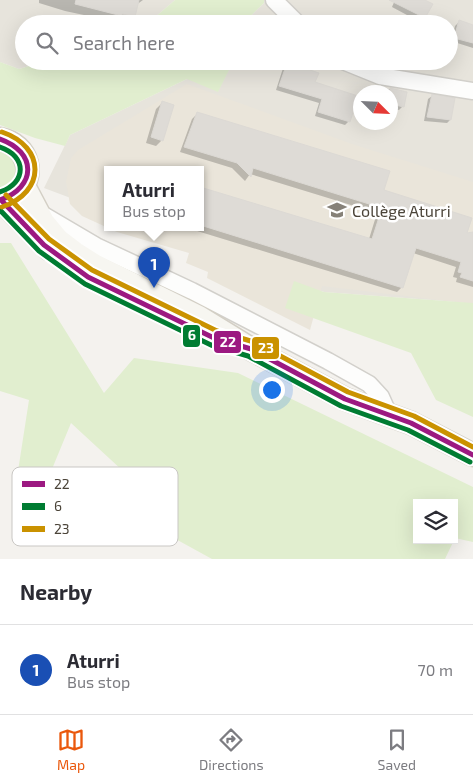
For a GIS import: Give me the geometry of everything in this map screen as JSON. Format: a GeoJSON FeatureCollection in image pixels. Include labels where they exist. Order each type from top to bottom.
{"type":"FeatureCollection","features":[{"type":"Feature","properties":{"kind":"main road"},"geometry":{"type":"LineString","coordinates":[[0,139],[7,140],[16,145],[23,152],[27,161],[28,172],[24,186],[16,194],[0,200],[44,245],[88,277],[214,338],[251,349]]}},
{"type":"Feature","properties":{"kind":"main road"},"geometry":{"type":"LineString","coordinates":[[24,186],[43,222],[58,240],[75,253],[113,276],[200,317],[251,349],[345,399],[425,430],[473,455]]}},
{"type":"Feature","properties":{"kind":"street"},"geometry":{"type":"LineString","coordinates":[[274,0],[289,15]]}},
{"type":"Feature","properties":{"kind":"street"},"geometry":{"type":"LineString","coordinates":[[365,70],[380,76],[473,91]]}},
{"type":"Feature","properties":{"kind":"street"},"geometry":{"type":"LineString","coordinates":[[37,211],[96,246],[200,296],[369,384],[380,397],[389,415]]}},
{"type":"Feature","properties":{"kind":"shaded area"},"geometry":{"type":"Polygon","coordinates":[[[0,0],[175,0],[158,15],[15,15],[15,68],[0,62],[0,0]]]}},
{"type":"Feature","properties":{"kind":"shaded area","name":"Collège Aturri"},"geometry":{"type":"Polygon","coordinates":[[[264,0],[473,0],[473,303],[324,292],[158,231],[204,231],[204,166],[104,166],[104,210],[44,188],[70,135],[187,79],[211,70],[458,70],[458,15],[251,15],[264,3],[264,0]]]}},
{"type":"Feature","properties":{"kind":"shaded area","name":"Collège Aturri"},"geometry":{"type":"Polygon","coordinates":[[[187,84],[355,145],[473,182],[473,304],[322,286],[310,330],[207,278],[208,272],[186,263],[189,253],[115,231],[204,231],[204,166],[104,166],[104,226],[82,216],[70,204],[66,182],[71,158],[78,150],[187,84]]]}},
{"type":"Feature","properties":{"kind":"green space"},"geometry":{"type":"Polygon","coordinates":[[[175,0],[264,0],[264,3],[251,15],[158,15],[175,0]]]}},
{"type":"Feature","properties":{"kind":"green space"},"geometry":{"type":"Polygon","coordinates":[[[0,62],[15,68],[15,70],[229,70],[218,92],[187,79],[70,135],[65,146],[35,138],[0,125],[0,62]]]}},
{"type":"Feature","properties":{"kind":"green space"},"geometry":{"type":"Polygon","coordinates":[[[0,151],[8,154],[13,159],[17,170],[13,181],[0,189],[0,151]]]}},
{"type":"Feature","properties":{"kind":"green space"},"geometry":{"type":"Polygon","coordinates":[[[0,243],[11,243],[104,393],[134,358],[238,373],[473,487],[473,542],[458,539],[458,499],[413,499],[413,544],[452,544],[445,559],[212,559],[178,540],[178,467],[119,467],[71,423],[53,467],[19,467],[29,400],[0,391],[0,243]]]}},
{"type":"Feature","properties":{"kind":"green space"},"geometry":{"type":"Polygon","coordinates":[[[294,281],[324,292],[473,303],[473,417],[436,400],[411,353],[285,308],[294,281]]]}},
{"type":"Feature","properties":{"kind":"building"},"geometry":{"type":"Polygon","coordinates":[[[76,0],[139,0],[135,15],[118,15],[75,4],[76,0]]]}},
{"type":"Feature","properties":{"kind":"building"},"geometry":{"type":"Polygon","coordinates":[[[389,0],[425,0],[433,4],[427,15],[419,15],[389,0]]]}},
{"type":"Feature","properties":{"kind":"building"},"geometry":{"type":"Polygon","coordinates":[[[459,20],[473,25],[473,43],[458,39],[459,20]]]}},
{"type":"Feature","properties":{"kind":"building"},"geometry":{"type":"Polygon","coordinates":[[[285,70],[310,70],[319,73],[315,82],[353,94],[353,112],[350,122],[318,112],[322,99],[279,86],[285,70]]]}},
{"type":"Feature","properties":{"kind":"building"},"geometry":{"type":"Polygon","coordinates":[[[398,90],[407,92],[404,107],[398,106],[398,90]]]}},
{"type":"Feature","properties":{"kind":"building"},"geometry":{"type":"Polygon","coordinates":[[[432,94],[455,98],[451,120],[427,117],[432,94]]]}},
{"type":"Feature","properties":{"kind":"building"},"geometry":{"type":"Polygon","coordinates":[[[162,101],[174,105],[163,141],[151,137],[162,101]]]}},
{"type":"Feature","properties":{"kind":"building"},"geometry":{"type":"Polygon","coordinates":[[[197,112],[390,171],[384,190],[472,218],[467,233],[473,232],[473,281],[460,277],[462,273],[458,272],[461,262],[416,248],[403,288],[204,226],[204,188],[372,239],[382,208],[253,168],[251,177],[237,163],[184,147],[197,112]]]}},
{"type":"Feature","properties":{"kind":"transit line","name":"23"},"geometry":{"type":"LineString","coordinates":[[2,132],[16,139],[27,148],[33,158],[35,170],[33,181],[27,191],[16,200],[2,207]]}},
{"type":"Feature","properties":{"kind":"transit line","name":"22"},"geometry":{"type":"LineString","coordinates":[[0,139],[21,152],[28,170],[21,187],[0,200]]}},
{"type":"Feature","properties":{"kind":"transit line","name":"6"},"geometry":{"type":"LineString","coordinates":[[0,147],[9,151],[15,157],[19,163],[20,170],[15,182],[9,188],[0,192]]}},
{"type":"Feature","properties":{"kind":"transit line","name":"23"},"geometry":{"type":"LineString","coordinates":[[6,195],[49,239],[92,270],[217,331],[254,342],[348,392],[414,416],[473,447]]}},
{"type":"Feature","properties":{"kind":"transit line","name":"22"},"geometry":{"type":"LineString","coordinates":[[1,200],[44,245],[88,277],[214,338],[251,349],[345,399],[411,423],[473,455]]}},
{"type":"Feature","properties":{"kind":"transit line","name":"6"},"geometry":{"type":"LineString","coordinates":[[0,210],[39,251],[85,284],[211,345],[248,356],[341,406],[408,430],[470,462]]}},
{"type":"Feature","properties":{"kind":"place","name":"Collège Aturri"},"geometry":{"type":"Point","coordinates":[337,210]}},
{"type":"Feature","properties":{"kind":"place","name":"Aturri"},"geometry":{"type":"Point","coordinates":[154,288]}}]}
